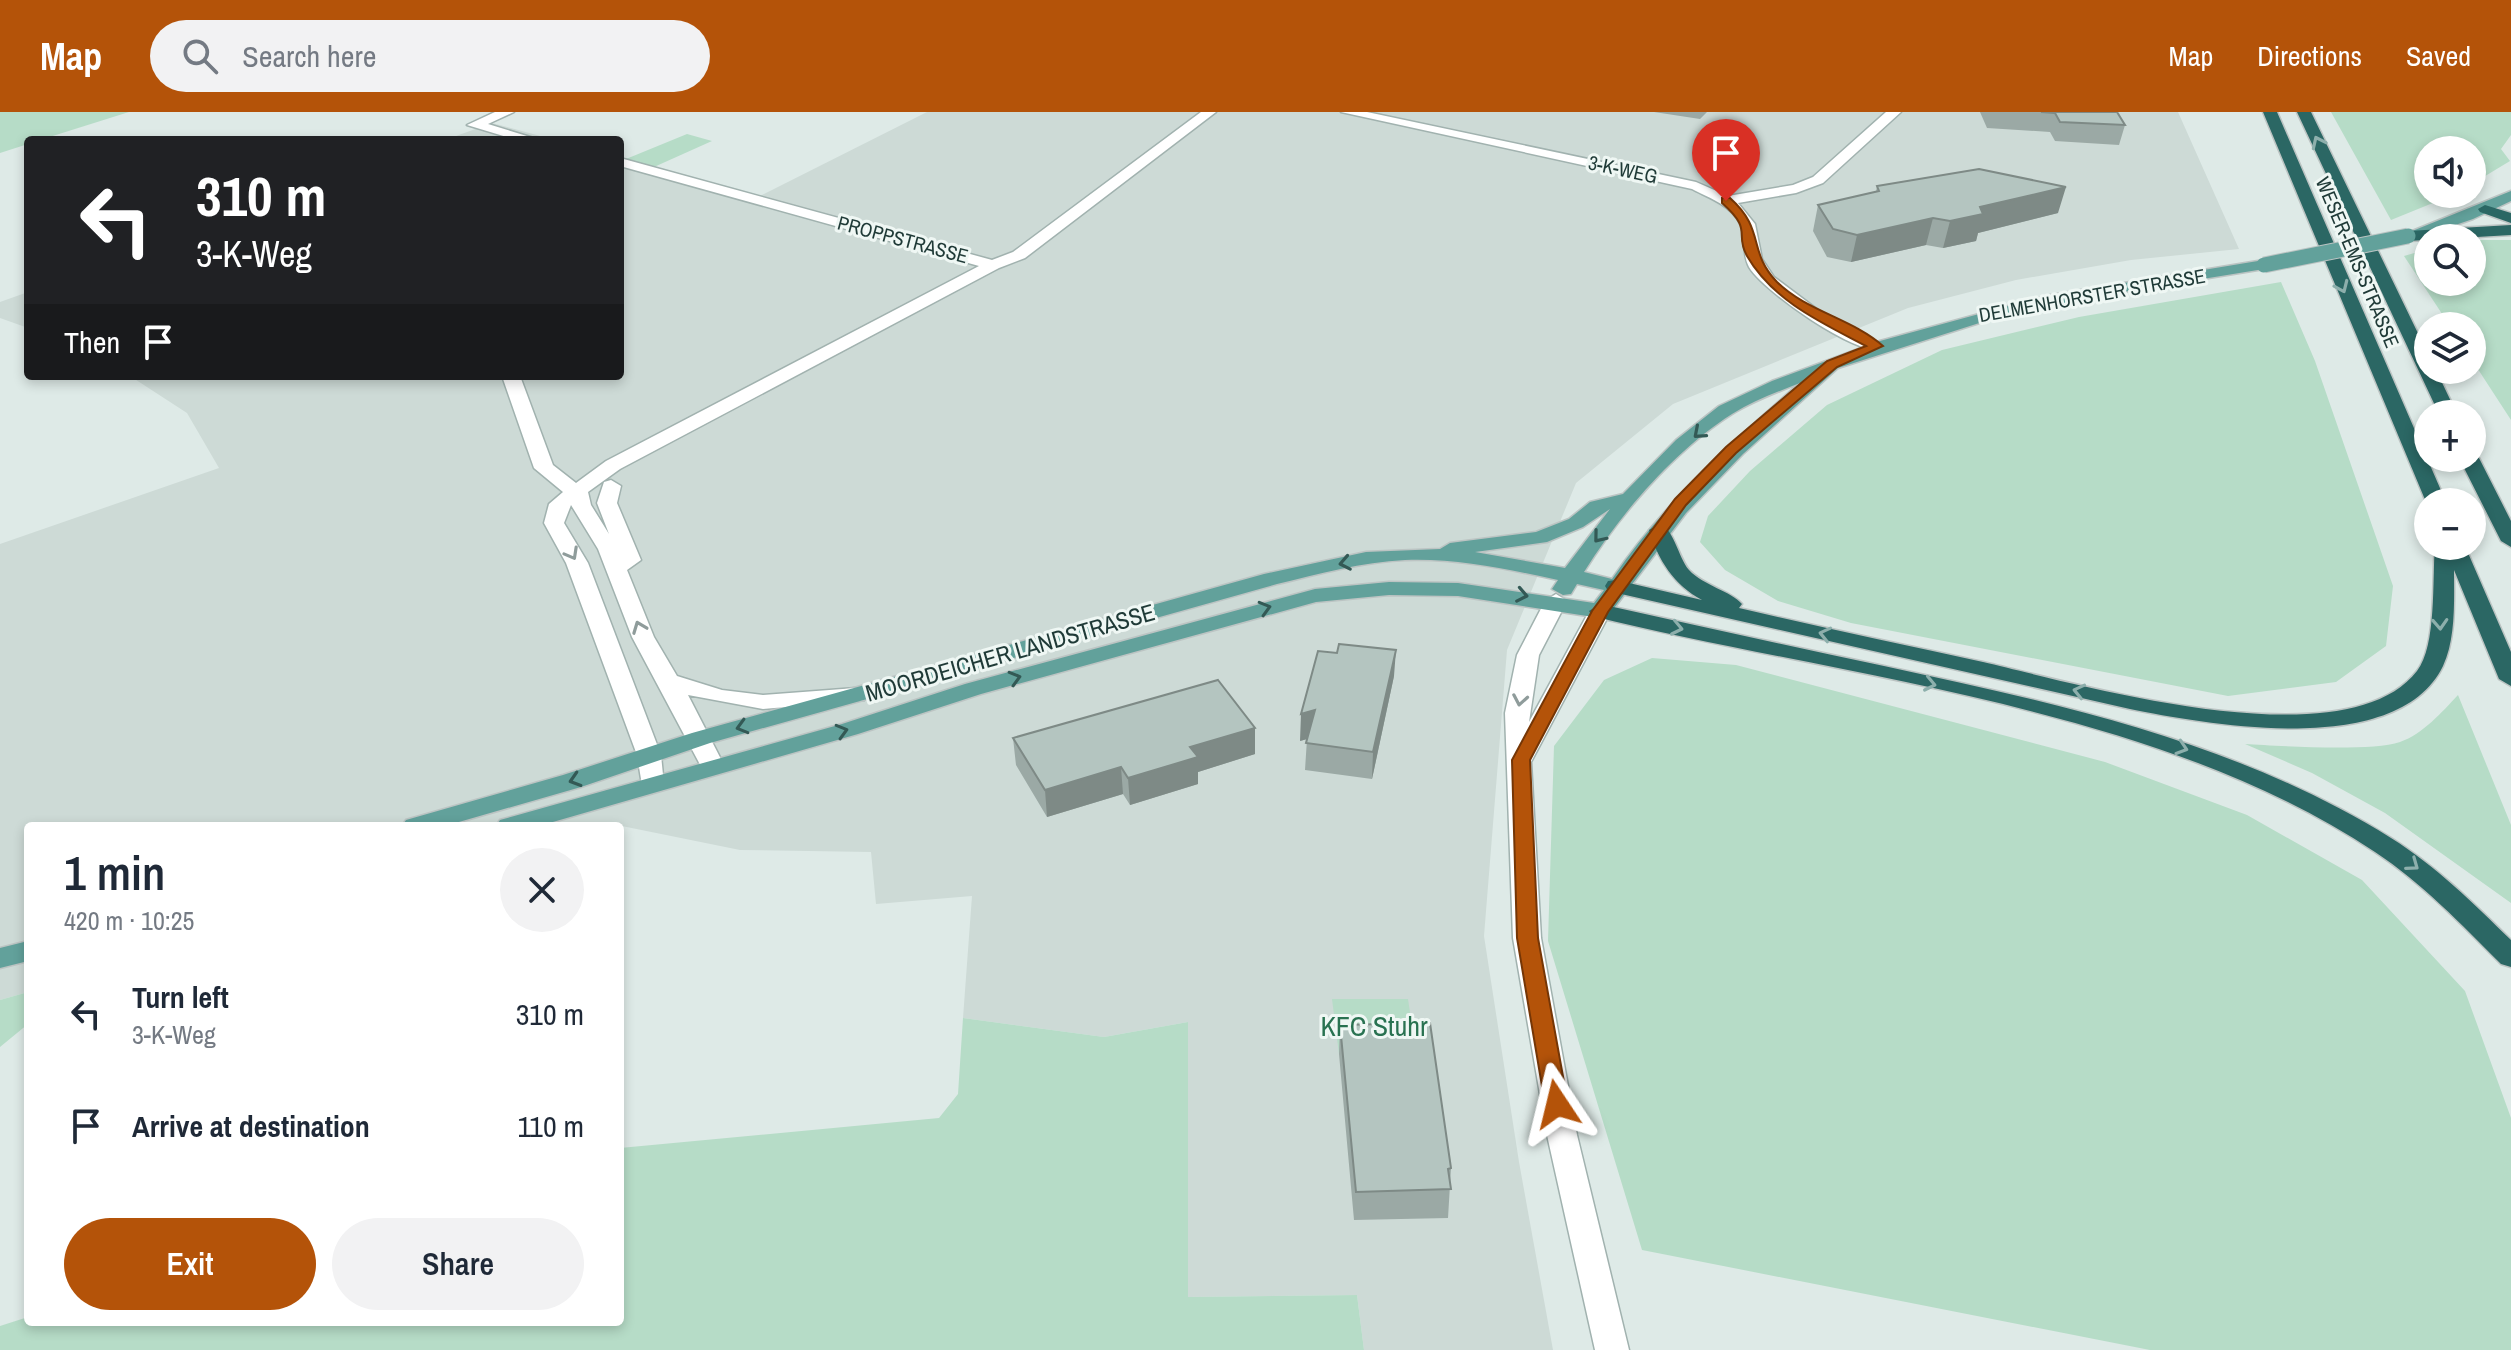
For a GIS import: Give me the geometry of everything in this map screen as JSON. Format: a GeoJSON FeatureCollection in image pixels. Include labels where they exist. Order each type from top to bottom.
{"type":"FeatureCollection","features":[{"type":"Feature","properties":{"kind":"highway"},"geometry":{"type":"LineString","coordinates":[[2258,112],[2274,129]]}},
{"type":"Feature","properties":{"kind":"highway"},"geometry":{"type":"LineString","coordinates":[[2270,112],[2274,129]]}},
{"type":"Feature","properties":{"kind":"highway","name":"WESER-EMS-STRASSE"},"geometry":{"type":"LineString","coordinates":[[2304,112],[2441,400]]}},
{"type":"Feature","properties":{"kind":"highway","name":"WESER-EMS-STRASSE"},"geometry":{"type":"LineString","coordinates":[[2274,129],[2430,488]]}},
{"type":"Feature","properties":{"kind":"highway"},"geometry":{"type":"LineString","coordinates":[[2485,209],[2511,218]]}},
{"type":"Feature","properties":{"kind":"highway"},"geometry":{"type":"LineString","coordinates":[[2408,236],[2511,230]]}},
{"type":"Feature","properties":{"kind":"highway"},"geometry":{"type":"LineString","coordinates":[[2477,472],[2511,541]]}},
{"type":"Feature","properties":{"kind":"highway"},"geometry":{"type":"LineString","coordinates":[[2483,472],[2511,502]]}},
{"type":"Feature","properties":{"kind":"highway"},"geometry":{"type":"LineString","coordinates":[[1659,530],[1664,549],[1680,575],[1721,601],[1747,609],[1764,621]]}},
{"type":"Feature","properties":{"kind":"highway"},"geometry":{"type":"LineString","coordinates":[[1616,586],[2155,708],[2270,721],[2356,714],[2403,694],[2425,676],[2438,653],[2444,560]]}},
{"type":"Feature","properties":{"kind":"highway"},"geometry":{"type":"LineString","coordinates":[[2461,560],[2511,679]]}},
{"type":"Feature","properties":{"kind":"highway"},"geometry":{"type":"LineString","coordinates":[[1600,611],[2041,708],[2117,727],[2228,763],[2307,798],[2369,833],[2423,872],[2467,910],[2511,957]]}},
{"type":"Feature","properties":{"kind":"main road","name":"DELMENHORSTER STRASSE"},"geometry":{"type":"LineString","coordinates":[[1556,601],[1570,576],[1629,499],[1723,412],[1764,390],[1876,346],[1940,325],[2036,301],[2264,265],[2408,236],[2509,199]]}},
{"type":"Feature","properties":{"kind":"main road","name":"DELMENHORSTER STRASSE"},"geometry":{"type":"LineString","coordinates":[[1600,611],[1659,530],[1731,450],[1832,364]]}},
{"type":"Feature","properties":{"kind":"main road"},"geometry":{"type":"LineString","coordinates":[[1422,554],[1540,538],[1576,523],[1597,506],[1629,499]]}},
{"type":"Feature","properties":{"kind":"main road","name":"MOORDEICHER LANDSTRASSE"},"geometry":{"type":"LineString","coordinates":[[428,822],[701,738],[1272,579],[1351,561],[1422,554],[1616,586]]}},
{"type":"Feature","properties":{"kind":"main road","name":"MOORDEICHER LANDSTRASSE"},"geometry":{"type":"LineString","coordinates":[[523,822],[850,729],[973,689],[1315,596],[1369,587],[1468,588],[1600,611]]}},
{"type":"Feature","properties":{"kind":"main road"},"geometry":{"type":"LineString","coordinates":[[0,958],[24,952]]}},
{"type":"Feature","properties":{"kind":"street"},"geometry":{"type":"LineString","coordinates":[[507,112],[474,125],[517,136]]}},
{"type":"Feature","properties":{"kind":"street"},"geometry":{"type":"LineString","coordinates":[[993,265],[1019,255],[1056,230],[1209,112]]}},
{"type":"Feature","properties":{"kind":"street","name":"3-K-WEG"},"geometry":{"type":"LineString","coordinates":[[1348,112],[1664,177],[1726,201]]}},
{"type":"Feature","properties":{"kind":"street"},"geometry":{"type":"LineString","coordinates":[[1726,201],[1796,189],[1818,180],[1894,112]]}},
{"type":"Feature","properties":{"kind":"street","name":"PROPPSTRASSE"},"geometry":{"type":"LineString","coordinates":[[624,163],[993,265]]}},
{"type":"Feature","properties":{"kind":"street"},"geometry":{"type":"LineString","coordinates":[[1726,201],[1743,216],[1750,230],[1751,253],[1773,285],[1820,317],[1876,346]]}},
{"type":"Feature","properties":{"kind":"street","name":"PROPPSTRASSE"},"geometry":{"type":"LineString","coordinates":[[652,785],[649,755],[577,563],[554,523],[559,504],[575,489],[613,465],[689,428],[993,265]]}},
{"type":"Feature","properties":{"kind":"street"},"geometry":{"type":"LineString","coordinates":[[512,380],[544,468],[575,489],[595,532],[618,569],[643,637],[701,738],[713,767]]}},
{"type":"Feature","properties":{"kind":"street","name":"PROPPSTRASSE"},"geometry":{"type":"LineString","coordinates":[[611,486],[689,428]]}},
{"type":"Feature","properties":{"kind":"street"},"geometry":{"type":"LineString","coordinates":[[575,489],[611,486],[607,503],[630,560],[618,569]]}},
{"type":"Feature","properties":{"kind":"street","name":"DELMENHORSTER STRASSE"},"geometry":{"type":"LineString","coordinates":[[1556,601],[1528,655],[1517,713],[1527,938],[1562,1135],[1612,1350]]}},
{"type":"Feature","properties":{"kind":"street","name":"DELMENHORSTER STRASSE"},"geometry":{"type":"LineString","coordinates":[[1521,760],[1600,611]]}},
{"type":"Feature","properties":{"kind":"street"},"geometry":{"type":"LineString","coordinates":[[668,681],[725,699],[779,702],[831,692],[856,695]]}},
{"type":"Feature","properties":{"kind":"shaded area"},"geometry":{"type":"Polygon","coordinates":[[[927,112],[2178,112],[2239,249],[2131,260],[2016,280],[1908,308],[1673,404],[1576,483],[1507,650],[1484,936],[1519,1162],[1553,1350],[1364,1350],[1357,1295],[1187,1297],[1188,1022],[1104,1037],[963,1018],[972,896],[876,904],[871,852],[740,850],[624,826],[624,822],[24,822],[24,993],[0,1000],[0,544],[219,468],[187,413],[136,380],[624,380],[624,158],[760,196],[927,112]]]}},
{"type":"Feature","properties":{"kind":"shaded area"},"geometry":{"type":"Polygon","coordinates":[[[492,123],[540,136],[456,136],[492,123]]]}},
{"type":"Feature","properties":{"kind":"shaded area"},"geometry":{"type":"Polygon","coordinates":[[[24,293],[24,327],[0,318],[0,302],[24,293]]]}},
{"type":"Feature","properties":{"kind":"green space"},"geometry":{"type":"Polygon","coordinates":[[[0,112],[129,112],[53,136],[24,136],[24,145],[0,153],[0,112]]]}},
{"type":"Feature","properties":{"kind":"green space"},"geometry":{"type":"Polygon","coordinates":[[[2331,112],[2511,112],[2511,135],[2501,149],[2510,161],[2486,176],[2486,136],[2414,136],[2414,208],[2421,208],[2391,220],[2331,112]]]}},
{"type":"Feature","properties":{"kind":"green space"},"geometry":{"type":"Polygon","coordinates":[[[687,134],[712,141],[654,167],[626,159],[687,134]]]}},
{"type":"Feature","properties":{"kind":"green space"},"geometry":{"type":"Polygon","coordinates":[[[2486,240],[2511,240],[2511,420],[2486,382],[2486,312],[2441,312],[2430,296],[2486,296],[2486,240]]]}},
{"type":"Feature","properties":{"kind":"green space"},"geometry":{"type":"Polygon","coordinates":[[[2414,253],[2414,271],[2404,256],[2414,253]]]}},
{"type":"Feature","properties":{"kind":"green space"},"geometry":{"type":"Polygon","coordinates":[[[2281,282],[2315,361],[2393,586],[2386,646],[2336,682],[2228,696],[1851,623],[1778,601],[1725,570],[1700,542],[1708,516],[1750,471],[1827,405],[1942,350],[2079,317],[2281,282]]]}},
{"type":"Feature","properties":{"kind":"green space"},"geometry":{"type":"Polygon","coordinates":[[[1652,658],[1736,665],[2105,762],[2247,815],[2362,880],[2465,991],[2511,1118],[2511,1350],[2150,1350],[1642,1250],[1548,941],[1554,746],[1604,680],[1652,658]]]}},
{"type":"Feature","properties":{"kind":"green space"},"geometry":{"type":"Polygon","coordinates":[[[2458,695],[2511,825],[2511,903],[2385,813],[2312,773],[2245,744],[2347,748],[2400,742],[2424,728],[2458,695]]]}},
{"type":"Feature","properties":{"kind":"green space"},"geometry":{"type":"Polygon","coordinates":[[[24,993],[24,1027],[0,1047],[0,1000],[24,993]]]}},
{"type":"Feature","properties":{"kind":"green space","name":"KFC Stuhr"},"geometry":{"type":"Polygon","coordinates":[[[1332,999],[1408,999],[1416,1052],[1339,1054],[1332,999]]]}},
{"type":"Feature","properties":{"kind":"green space"},"geometry":{"type":"Polygon","coordinates":[[[963,1018],[1104,1037],[1188,1022],[1188,1297],[1357,1295],[1364,1350],[0,1350],[0,1326],[24,1318],[24,1326],[624,1326],[624,1148],[939,1118],[958,1094],[963,1018]]]}},
{"type":"Feature","properties":{"kind":"building"},"geometry":{"type":"Polygon","coordinates":[[[2041,112],[2117,112],[2125,125],[2060,122],[2055,113],[2041,112]]]}},
{"type":"Feature","properties":{"kind":"building"},"geometry":{"type":"Polygon","coordinates":[[[1979,169],[2066,187],[1980,207],[1983,214],[1950,221],[1933,218],[1857,235],[1833,229],[1818,205],[1879,191],[1877,186],[1979,169]]]}},
{"type":"Feature","properties":{"kind":"building"},"geometry":{"type":"Polygon","coordinates":[[[1339,644],[1396,650],[1373,752],[1306,743],[1315,710],[1301,714],[1318,651],[1337,653],[1339,644]]]}},
{"type":"Feature","properties":{"kind":"building"},"geometry":{"type":"Polygon","coordinates":[[[1218,680],[1255,728],[1190,747],[1198,757],[1128,778],[1121,767],[1045,790],[1013,738],[1218,680]]]}},
{"type":"Feature","properties":{"kind":"building"},"geometry":{"type":"Polygon","coordinates":[[[1430,1023],[1451,1168],[1448,1169],[1451,1189],[1356,1192],[1340,1025],[1430,1023]]]}},
{"type":"Feature","properties":{"kind":"route"},"geometry":{"type":"LineString","coordinates":[[1557,1104],[1527,938],[1521,760],[1576,651],[1600,611],[1681,502],[1731,450],[1832,364],[1876,346],[1820,317],[1773,285],[1751,253],[1750,230],[1743,216],[1726,201]]}}]}
